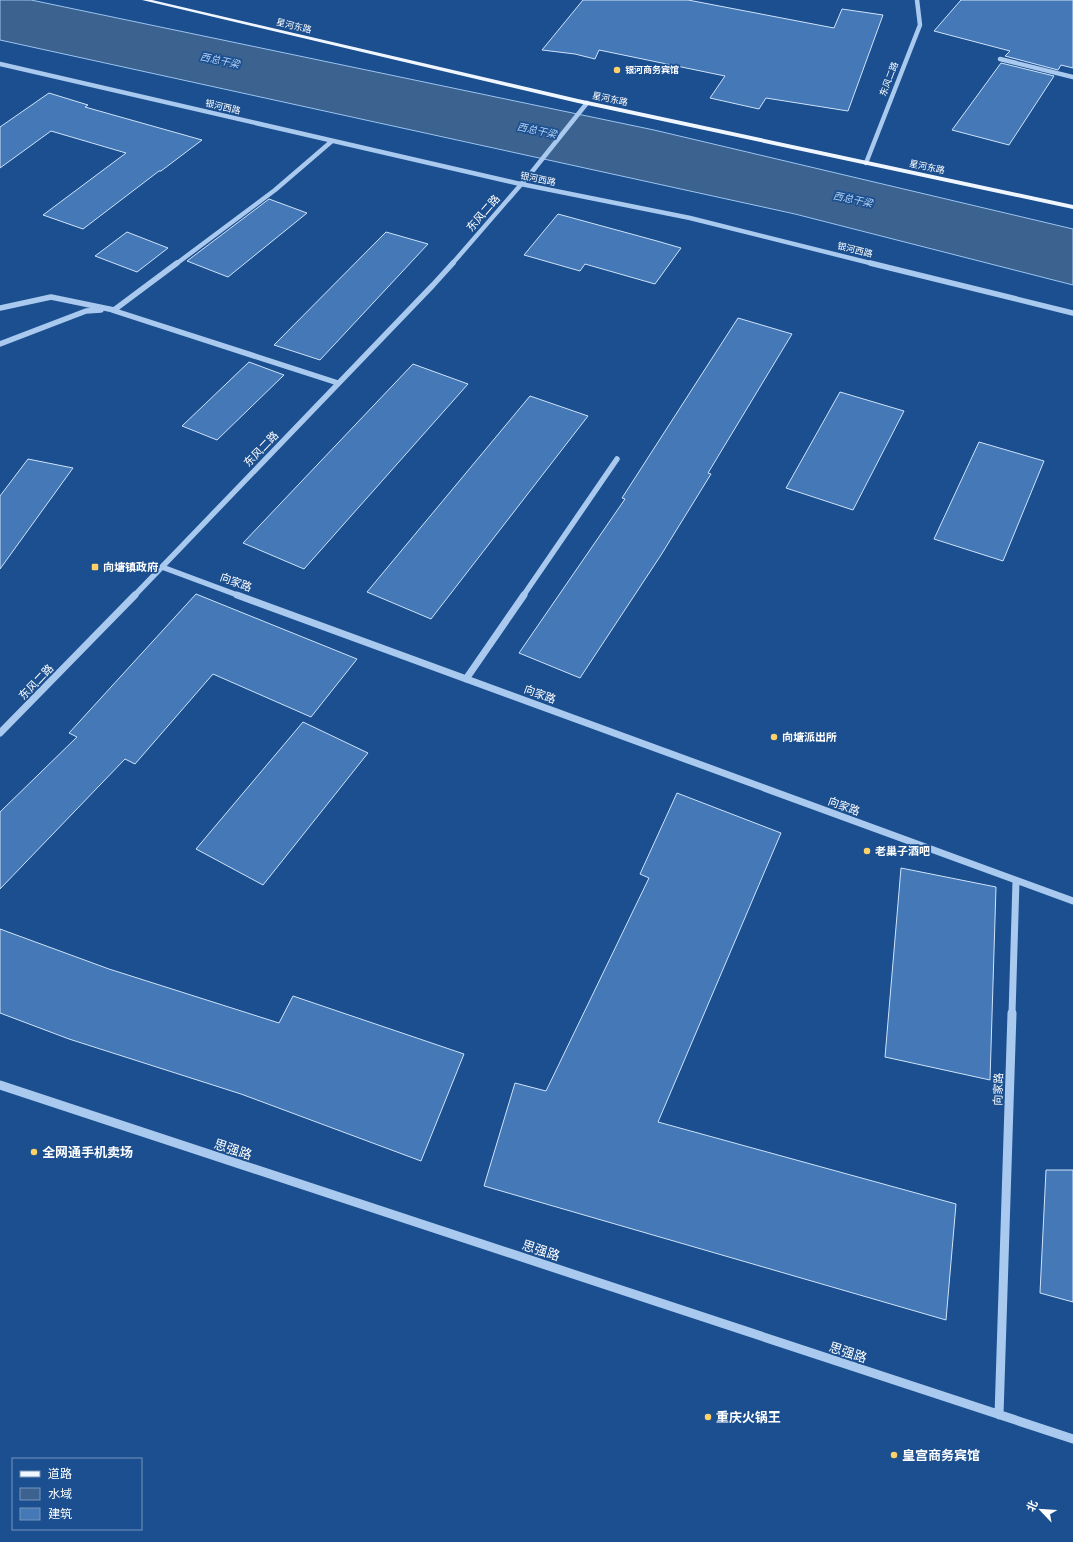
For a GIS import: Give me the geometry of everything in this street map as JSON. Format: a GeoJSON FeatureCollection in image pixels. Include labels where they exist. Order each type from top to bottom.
{"type":"FeatureCollection","features":[{"type":"Feature","properties":{"kind":"main road","name":"星河东路"},"geometry":{"type":"LineString","coordinates":[[145,0],[587,103],[1073,207]]}},
{"type":"Feature","properties":{"kind":"street","name":"东风二路"},"geometry":{"type":"LineString","coordinates":[[866,163],[920,25],[916,0]]}},
{"type":"Feature","properties":{"kind":"street"},"geometry":{"type":"LineString","coordinates":[[1000,60],[1073,77]]}},
{"type":"Feature","properties":{"kind":"street","name":"银河西路"},"geometry":{"type":"LineString","coordinates":[[0,64],[522,184],[690,218],[1073,313]]}},
{"type":"Feature","properties":{"kind":"street","name":"东风二路"},"geometry":{"type":"LineString","coordinates":[[0,733],[162,567],[433,284],[531,174],[587,103]]}},
{"type":"Feature","properties":{"kind":"street"},"geometry":{"type":"LineString","coordinates":[[0,344],[86,311],[114,310],[275,190],[332,140]]}},
{"type":"Feature","properties":{"kind":"street"},"geometry":{"type":"LineString","coordinates":[[0,308],[51,297],[114,310],[338,383]]}},
{"type":"Feature","properties":{"kind":"street"},"geometry":{"type":"LineString","coordinates":[[466,679],[617,459]]}},
{"type":"Feature","properties":{"kind":"street","name":"向家路"},"geometry":{"type":"LineString","coordinates":[[162,567],[1016,881],[998,1415]]}},
{"type":"Feature","properties":{"kind":"street"},"geometry":{"type":"LineString","coordinates":[[1016,881],[1073,901]]}},
{"type":"Feature","properties":{"kind":"street","name":"思强路"},"geometry":{"type":"LineString","coordinates":[[0,1085],[1073,1439]]}},
{"type":"Feature","properties":{"kind":"water","name":"西总干梁"},"geometry":{"type":"Polygon","coordinates":[[[0,0],[31,0],[654,130],[1073,229],[1073,285],[795,214],[0,40],[0,0]]]}},
{"type":"Feature","properties":{"kind":"building"},"geometry":{"type":"Polygon","coordinates":[[[583,0],[688,0],[834,28],[842,9],[883,15],[848,111],[766,98],[759,109],[710,98],[725,76],[599,50],[595,59],[575,54],[542,50],[583,0]]]}},
{"type":"Feature","properties":{"kind":"building"},"geometry":{"type":"Polygon","coordinates":[[[961,0],[1073,0],[1073,68],[1061,65],[1058,70],[1005,56],[1010,51],[934,31],[961,0]]]}},
{"type":"Feature","properties":{"kind":"building"},"geometry":{"type":"Polygon","coordinates":[[[1001,63],[1054,76],[1009,145],[952,130],[1001,63]]]}},
{"type":"Feature","properties":{"kind":"building"},"geometry":{"type":"Polygon","coordinates":[[[49,93],[88,105],[85,107],[202,140],[83,229],[43,215],[126,153],[51,131],[0,168],[0,127],[49,93]]]}},
{"type":"Feature","properties":{"kind":"building"},"geometry":{"type":"Polygon","coordinates":[[[269,199],[307,213],[228,277],[187,261],[269,199]]]}},
{"type":"Feature","properties":{"kind":"building"},"geometry":{"type":"Polygon","coordinates":[[[558,214],[681,248],[655,284],[585,264],[580,271],[524,255],[558,214]]]}},
{"type":"Feature","properties":{"kind":"building"},"geometry":{"type":"Polygon","coordinates":[[[127,232],[168,248],[137,272],[95,256],[127,232]]]}},
{"type":"Feature","properties":{"kind":"building"},"geometry":{"type":"Polygon","coordinates":[[[386,232],[428,244],[320,360],[274,345],[386,232]]]}},
{"type":"Feature","properties":{"kind":"building"},"geometry":{"type":"Polygon","coordinates":[[[738,318],[792,334],[708,473],[711,474],[661,555],[580,678],[519,653],[625,499],[622,498],[738,318]]]}},
{"type":"Feature","properties":{"kind":"building"},"geometry":{"type":"Polygon","coordinates":[[[249,362],[284,375],[217,440],[182,426],[249,362]]]}},
{"type":"Feature","properties":{"kind":"building"},"geometry":{"type":"Polygon","coordinates":[[[413,364],[468,384],[304,569],[243,543],[413,364]]]}},
{"type":"Feature","properties":{"kind":"building"},"geometry":{"type":"Polygon","coordinates":[[[840,392],[904,411],[853,510],[786,488],[840,392]]]}},
{"type":"Feature","properties":{"kind":"building"},"geometry":{"type":"Polygon","coordinates":[[[530,396],[588,416],[431,619],[367,592],[530,396]]]}},
{"type":"Feature","properties":{"kind":"building"},"geometry":{"type":"Polygon","coordinates":[[[979,442],[1044,461],[1003,561],[934,539],[979,442]]]}},
{"type":"Feature","properties":{"kind":"building"},"geometry":{"type":"Polygon","coordinates":[[[28,459],[73,468],[0,569],[0,496],[28,459]]]}},
{"type":"Feature","properties":{"kind":"building"},"geometry":{"type":"Polygon","coordinates":[[[196,594],[357,659],[311,717],[213,674],[135,764],[125,759],[0,889],[0,812],[77,737],[69,733],[196,594]]]}},
{"type":"Feature","properties":{"kind":"building"},"geometry":{"type":"Polygon","coordinates":[[[303,722],[368,753],[263,885],[196,849],[303,722]]]}},
{"type":"Feature","properties":{"kind":"building"},"geometry":{"type":"Polygon","coordinates":[[[677,793],[781,833],[658,1122],[956,1204],[946,1320],[484,1186],[515,1083],[546,1091],[649,878],[640,874],[677,793]]]}},
{"type":"Feature","properties":{"kind":"building"},"geometry":{"type":"Polygon","coordinates":[[[901,868],[996,887],[990,1080],[885,1057],[901,868]]]}},
{"type":"Feature","properties":{"kind":"building"},"geometry":{"type":"Polygon","coordinates":[[[0,929],[109,969],[279,1023],[293,996],[464,1054],[421,1161],[241,1094],[69,1039],[0,1013],[0,929]]]}},
{"type":"Feature","properties":{"kind":"building"},"geometry":{"type":"Polygon","coordinates":[[[1046,1170],[1073,1170],[1073,1302],[1040,1293],[1046,1170]]]}},
{"type":"Feature","properties":{"kind":"place","name":"银河商务宾馆"},"geometry":{"type":"Point","coordinates":[617,70]}},
{"type":"Feature","properties":{"kind":"place","name":"向塘镇政府"},"geometry":{"type":"Point","coordinates":[95,567]}},
{"type":"Feature","properties":{"kind":"place","name":"向塘派出所"},"geometry":{"type":"Point","coordinates":[774,737]}},
{"type":"Feature","properties":{"kind":"place","name":"老巢子酒吧"},"geometry":{"type":"Point","coordinates":[867,851]}},
{"type":"Feature","properties":{"kind":"place","name":"全网通手机卖场"},"geometry":{"type":"Point","coordinates":[34,1152]}},
{"type":"Feature","properties":{"kind":"place","name":"重庆火锅王"},"geometry":{"type":"Point","coordinates":[708,1417]}},
{"type":"Feature","properties":{"kind":"place","name":"皇宫商务宾馆"},"geometry":{"type":"Point","coordinates":[894,1455]}}]}
